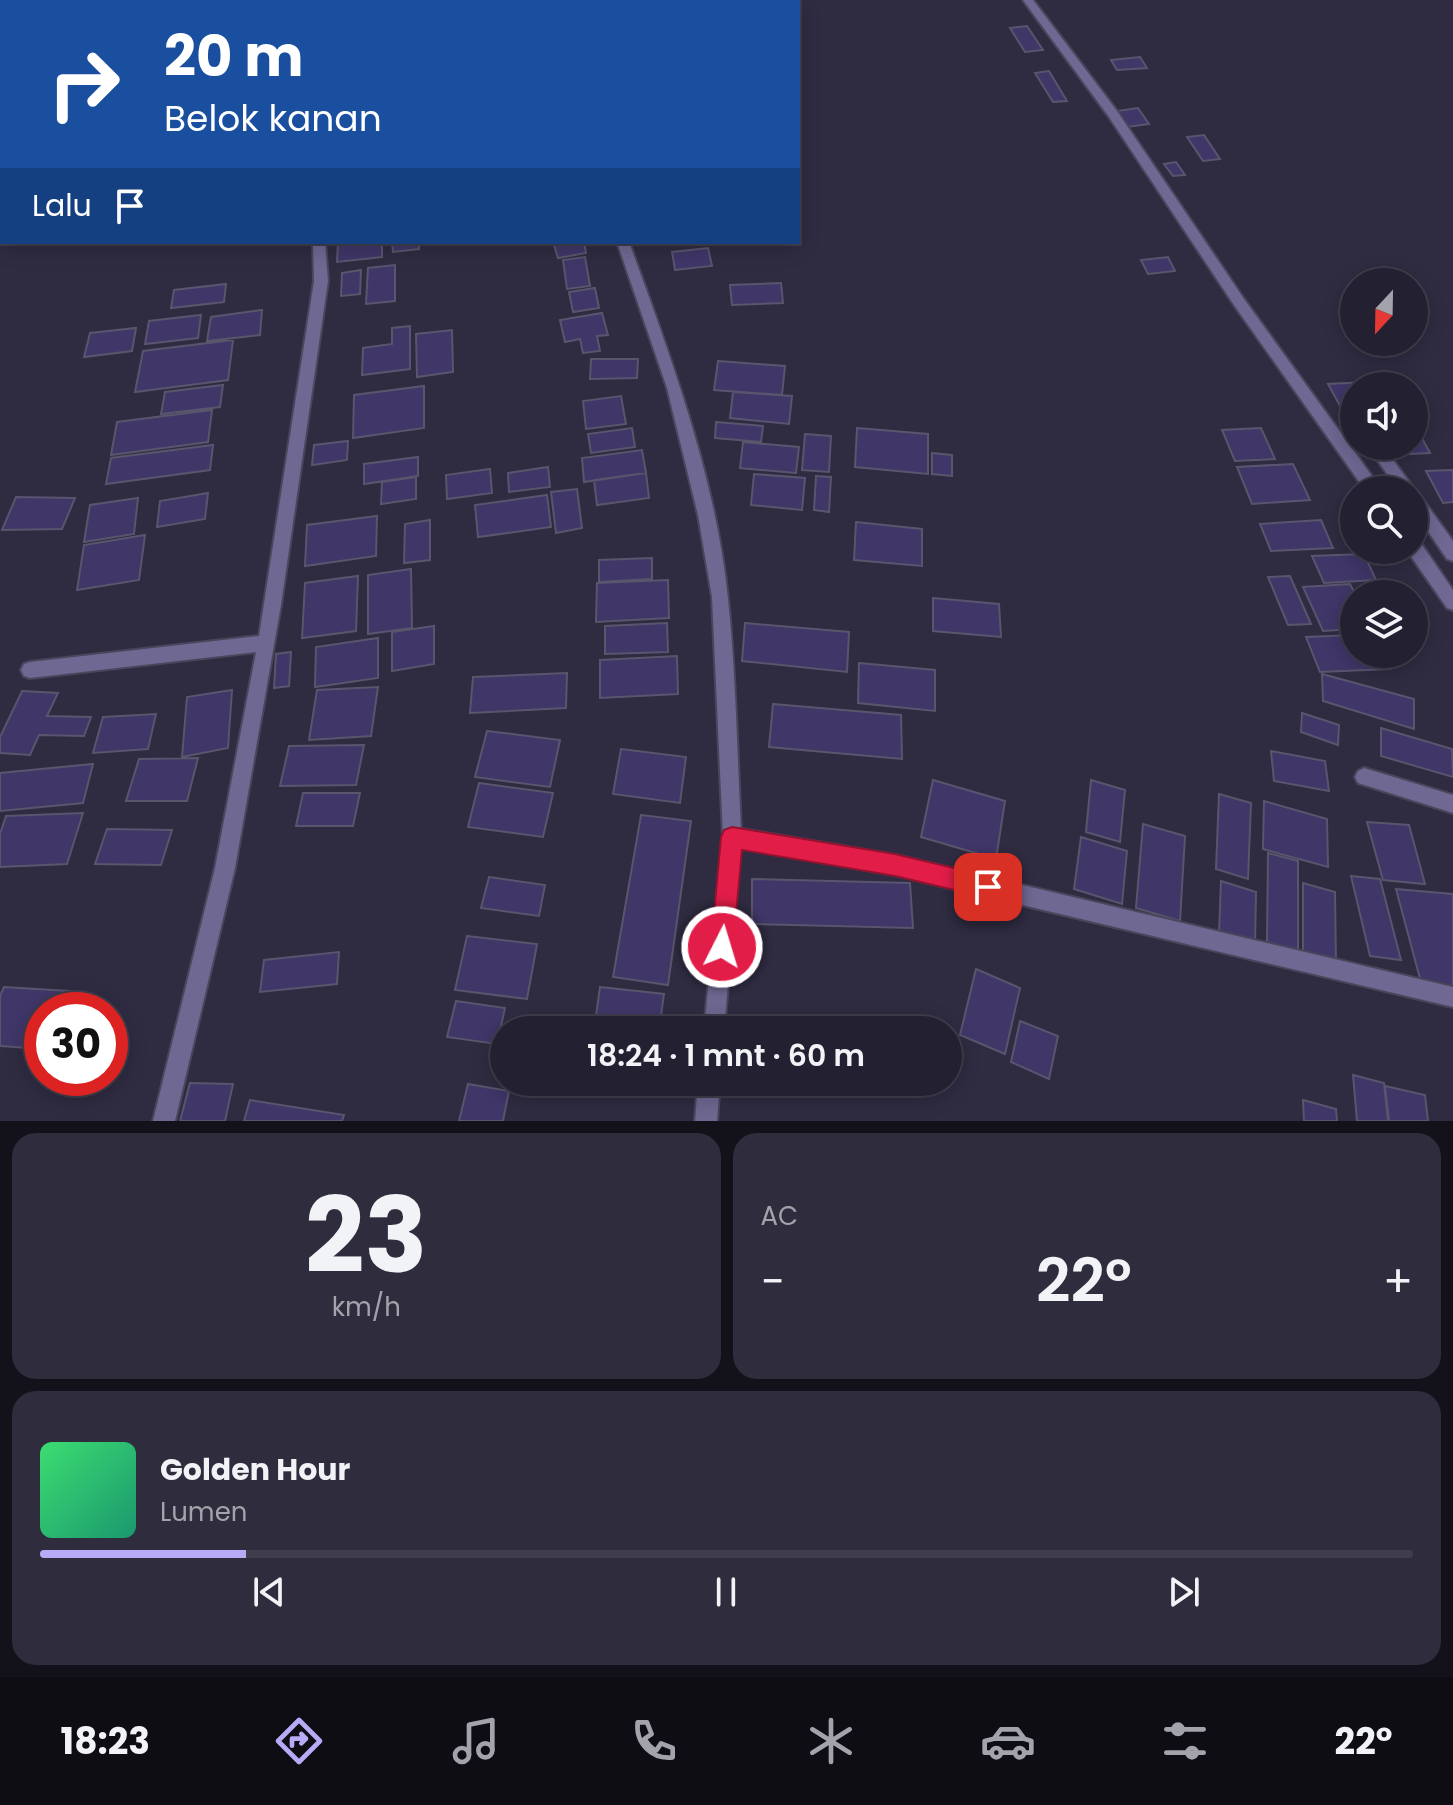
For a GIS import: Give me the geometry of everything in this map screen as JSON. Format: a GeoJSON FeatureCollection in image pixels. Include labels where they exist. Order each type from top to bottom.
{"type":"FeatureCollection","features":[{"type":"Feature","properties":{"kind":"street"},"geometry":{"type":"LineString","coordinates":[[1028,0],[1113,114],[1239,302],[1340,435]]}},
{"type":"Feature","properties":{"kind":"street"},"geometry":{"type":"LineString","coordinates":[[164,1121],[225,868],[266,643],[321,281],[319,244]]}},
{"type":"Feature","properties":{"kind":"street"},"geometry":{"type":"LineString","coordinates":[[624,244],[674,388],[706,515],[720,597],[732,837],[715,1016]]}},
{"type":"Feature","properties":{"kind":"street"},"geometry":{"type":"LineString","coordinates":[[1428,519],[1453,554]]}},
{"type":"Feature","properties":{"kind":"street"},"geometry":{"type":"LineString","coordinates":[[1426,564],[1453,603]]}},
{"type":"Feature","properties":{"kind":"street"},"geometry":{"type":"LineString","coordinates":[[30,670],[266,643]]}},
{"type":"Feature","properties":{"kind":"street"},"geometry":{"type":"LineString","coordinates":[[1364,777],[1453,804]]}},
{"type":"Feature","properties":{"kind":"street"},"geometry":{"type":"LineString","coordinates":[[732,837],[895,865],[1453,997]]}},
{"type":"Feature","properties":{"kind":"street"},"geometry":{"type":"LineString","coordinates":[[706,1121],[708,1096]]}},
{"type":"Feature","properties":{"kind":"building"},"geometry":{"type":"Polygon","coordinates":[[[1027,26],[1043,50],[1025,52],[1010,28],[1027,26]]]}},
{"type":"Feature","properties":{"kind":"building"},"geometry":{"type":"Polygon","coordinates":[[[1140,57],[1147,68],[1117,70],[1111,60],[1140,57]]]}},
{"type":"Feature","properties":{"kind":"building"},"geometry":{"type":"Polygon","coordinates":[[[1049,71],[1067,101],[1053,102],[1035,73],[1049,71]]]}},
{"type":"Feature","properties":{"kind":"building"},"geometry":{"type":"Polygon","coordinates":[[[1138,108],[1149,124],[1127,127],[1117,111],[1138,108]]]}},
{"type":"Feature","properties":{"kind":"building"},"geometry":{"type":"Polygon","coordinates":[[[1204,135],[1220,159],[1203,161],[1187,137],[1204,135]]]}},
{"type":"Feature","properties":{"kind":"building"},"geometry":{"type":"Polygon","coordinates":[[[1176,162],[1185,175],[1173,176],[1164,164],[1176,162]]]}},
{"type":"Feature","properties":{"kind":"building"},"geometry":{"type":"Polygon","coordinates":[[[338,244],[382,244],[382,257],[337,262],[338,244]]]}},
{"type":"Feature","properties":{"kind":"building"},"geometry":{"type":"Polygon","coordinates":[[[392,244],[419,244],[419,249],[393,252],[392,244]]]}},
{"type":"Feature","properties":{"kind":"building"},"geometry":{"type":"Polygon","coordinates":[[[584,244],[586,253],[558,258],[554,245],[584,244]]]}},
{"type":"Feature","properties":{"kind":"building"},"geometry":{"type":"Polygon","coordinates":[[[708,248],[712,266],[675,270],[672,252],[708,248]]]}},
{"type":"Feature","properties":{"kind":"building"},"geometry":{"type":"Polygon","coordinates":[[[585,257],[590,286],[567,289],[563,260],[585,257]]]}},
{"type":"Feature","properties":{"kind":"building"},"geometry":{"type":"Polygon","coordinates":[[[1168,257],[1175,271],[1148,274],[1141,260],[1168,257]]]}},
{"type":"Feature","properties":{"kind":"building"},"geometry":{"type":"Polygon","coordinates":[[[395,265],[395,301],[366,304],[368,268],[395,265]]]}},
{"type":"Feature","properties":{"kind":"building"},"geometry":{"type":"Polygon","coordinates":[[[361,270],[360,294],[341,296],[342,273],[361,270]]]}},
{"type":"Feature","properties":{"kind":"building"},"geometry":{"type":"Polygon","coordinates":[[[781,283],[783,303],[732,305],[730,285],[781,283]]]}},
{"type":"Feature","properties":{"kind":"building"},"geometry":{"type":"Polygon","coordinates":[[[226,284],[224,302],[171,308],[174,290],[226,284]]]}},
{"type":"Feature","properties":{"kind":"building"},"geometry":{"type":"Polygon","coordinates":[[[595,288],[599,308],[573,312],[569,292],[595,288]]]}},
{"type":"Feature","properties":{"kind":"building"},"geometry":{"type":"Polygon","coordinates":[[[262,310],[260,335],[207,341],[211,317],[262,310]]]}},
{"type":"Feature","properties":{"kind":"building"},"geometry":{"type":"Polygon","coordinates":[[[602,313],[608,335],[597,336],[600,351],[583,353],[580,339],[565,342],[560,320],[602,313]]]}},
{"type":"Feature","properties":{"kind":"building"},"geometry":{"type":"Polygon","coordinates":[[[201,315],[198,338],[145,344],[149,321],[201,315]]]}},
{"type":"Feature","properties":{"kind":"building"},"geometry":{"type":"Polygon","coordinates":[[[410,326],[410,369],[362,375],[363,348],[392,344],[392,328],[410,326]]]}},
{"type":"Feature","properties":{"kind":"building"},"geometry":{"type":"Polygon","coordinates":[[[136,328],[132,351],[84,357],[90,333],[136,328]]]}},
{"type":"Feature","properties":{"kind":"building"},"geometry":{"type":"Polygon","coordinates":[[[452,330],[453,372],[417,377],[416,334],[452,330]]]}},
{"type":"Feature","properties":{"kind":"building"},"geometry":{"type":"Polygon","coordinates":[[[233,340],[228,380],[135,392],[143,351],[233,340]]]}},
{"type":"Feature","properties":{"kind":"building"},"geometry":{"type":"Polygon","coordinates":[[[591,359],[638,359],[637,378],[590,379],[591,359]]]}},
{"type":"Feature","properties":{"kind":"building"},"geometry":{"type":"Polygon","coordinates":[[[718,361],[785,366],[782,395],[714,390],[718,361]]]}},
{"type":"Feature","properties":{"kind":"building"},"geometry":{"type":"Polygon","coordinates":[[[1340,383],[1340,406],[1328,384],[1340,383]]]}},
{"type":"Feature","properties":{"kind":"building"},"geometry":{"type":"Polygon","coordinates":[[[223,385],[220,407],[161,414],[165,392],[223,385]]]}},
{"type":"Feature","properties":{"kind":"building"},"geometry":{"type":"Polygon","coordinates":[[[424,386],[424,428],[353,438],[354,395],[424,386]]]}},
{"type":"Feature","properties":{"kind":"building"},"geometry":{"type":"Polygon","coordinates":[[[733,392],[792,396],[789,424],[730,418],[733,392]]]}},
{"type":"Feature","properties":{"kind":"building"},"geometry":{"type":"Polygon","coordinates":[[[621,396],[626,424],[586,429],[583,401],[621,396]]]}},
{"type":"Feature","properties":{"kind":"building"},"geometry":{"type":"Polygon","coordinates":[[[212,410],[208,442],[111,455],[117,422],[212,410]]]}},
{"type":"Feature","properties":{"kind":"building"},"geometry":{"type":"Polygon","coordinates":[[[716,422],[763,426],[761,442],[715,438],[716,422]]]}},
{"type":"Feature","properties":{"kind":"building"},"geometry":{"type":"Polygon","coordinates":[[[632,428],[635,447],[591,453],[588,434],[632,428]]]}},
{"type":"Feature","properties":{"kind":"building"},"geometry":{"type":"Polygon","coordinates":[[[857,428],[928,434],[928,474],[855,467],[857,428]]]}},
{"type":"Feature","properties":{"kind":"building"},"geometry":{"type":"Polygon","coordinates":[[[1261,428],[1275,459],[1235,461],[1222,430],[1261,428]]]}},
{"type":"Feature","properties":{"kind":"building"},"geometry":{"type":"Polygon","coordinates":[[[805,434],[831,436],[829,472],[802,470],[805,434]]]}},
{"type":"Feature","properties":{"kind":"building"},"geometry":{"type":"Polygon","coordinates":[[[348,441],[347,460],[312,465],[314,445],[348,441]]]}},
{"type":"Feature","properties":{"kind":"building"},"geometry":{"type":"Polygon","coordinates":[[[743,442],[799,447],[796,473],[740,468],[743,442]]]}},
{"type":"Feature","properties":{"kind":"building"},"geometry":{"type":"Polygon","coordinates":[[[213,445],[210,470],[106,484],[111,458],[213,445]]]}},
{"type":"Feature","properties":{"kind":"building"},"geometry":{"type":"Polygon","coordinates":[[[642,450],[646,473],[584,482],[582,458],[642,450]]]}},
{"type":"Feature","properties":{"kind":"building"},"geometry":{"type":"Polygon","coordinates":[[[932,453],[952,455],[952,476],[932,474],[932,453]]]}},
{"type":"Feature","properties":{"kind":"building"},"geometry":{"type":"Polygon","coordinates":[[[418,457],[418,476],[364,484],[364,464],[418,457]]]}},
{"type":"Feature","properties":{"kind":"building"},"geometry":{"type":"Polygon","coordinates":[[[1293,464],[1310,500],[1252,504],[1237,467],[1293,464]]]}},
{"type":"Feature","properties":{"kind":"building"},"geometry":{"type":"Polygon","coordinates":[[[548,467],[550,487],[509,492],[508,473],[548,467]]]}},
{"type":"Feature","properties":{"kind":"building"},"geometry":{"type":"Polygon","coordinates":[[[490,469],[492,493],[447,499],[446,475],[490,469]]]}},
{"type":"Feature","properties":{"kind":"building"},"geometry":{"type":"Polygon","coordinates":[[[1453,470],[1453,502],[1443,503],[1426,471],[1453,470]]]}},
{"type":"Feature","properties":{"kind":"building"},"geometry":{"type":"Polygon","coordinates":[[[646,473],[649,498],[597,505],[594,480],[646,473]]]}},
{"type":"Feature","properties":{"kind":"building"},"geometry":{"type":"Polygon","coordinates":[[[754,474],[805,478],[802,510],[751,505],[754,474]]]}},
{"type":"Feature","properties":{"kind":"building"},"geometry":{"type":"Polygon","coordinates":[[[816,476],[831,477],[829,512],[814,510],[816,476]]]}},
{"type":"Feature","properties":{"kind":"building"},"geometry":{"type":"Polygon","coordinates":[[[416,477],[416,499],[381,504],[382,482],[416,477]]]}},
{"type":"Feature","properties":{"kind":"building"},"geometry":{"type":"Polygon","coordinates":[[[577,489],[582,528],[556,533],[551,492],[577,489]]]}},
{"type":"Feature","properties":{"kind":"building"},"geometry":{"type":"Polygon","coordinates":[[[208,493],[205,519],[157,527],[160,501],[208,493]]]}},
{"type":"Feature","properties":{"kind":"building"},"geometry":{"type":"Polygon","coordinates":[[[547,495],[551,527],[478,537],[475,505],[547,495]]]}},
{"type":"Feature","properties":{"kind":"building"},"geometry":{"type":"Polygon","coordinates":[[[16,497],[75,498],[62,529],[2,530],[16,497]]]}},
{"type":"Feature","properties":{"kind":"building"},"geometry":{"type":"Polygon","coordinates":[[[138,498],[134,534],[84,542],[90,505],[138,498]]]}},
{"type":"Feature","properties":{"kind":"building"},"geometry":{"type":"Polygon","coordinates":[[[377,516],[376,556],[305,566],[307,525],[377,516]]]}},
{"type":"Feature","properties":{"kind":"building"},"geometry":{"type":"Polygon","coordinates":[[[430,520],[430,560],[404,563],[405,524],[430,520]]]}},
{"type":"Feature","properties":{"kind":"building"},"geometry":{"type":"Polygon","coordinates":[[[1321,520],[1333,548],[1271,551],[1260,524],[1321,520]]]}},
{"type":"Feature","properties":{"kind":"building"},"geometry":{"type":"Polygon","coordinates":[[[856,522],[922,529],[922,566],[854,560],[856,522]]]}},
{"type":"Feature","properties":{"kind":"building"},"geometry":{"type":"Polygon","coordinates":[[[145,535],[139,580],[77,590],[84,545],[145,535]]]}},
{"type":"Feature","properties":{"kind":"building"},"geometry":{"type":"Polygon","coordinates":[[[1340,555],[1340,564],[1369,564],[1376,580],[1324,583],[1312,556],[1340,555]]]}},
{"type":"Feature","properties":{"kind":"building"},"geometry":{"type":"Polygon","coordinates":[[[652,558],[652,579],[599,582],[599,560],[652,558]]]}},
{"type":"Feature","properties":{"kind":"building"},"geometry":{"type":"Polygon","coordinates":[[[411,569],[412,628],[368,634],[368,575],[411,569]]]}},
{"type":"Feature","properties":{"kind":"building"},"geometry":{"type":"Polygon","coordinates":[[[358,576],[356,631],[302,638],[305,583],[358,576]]]}},
{"type":"Feature","properties":{"kind":"building"},"geometry":{"type":"Polygon","coordinates":[[[1290,576],[1311,624],[1288,625],[1268,577],[1290,576]]]}},
{"type":"Feature","properties":{"kind":"building"},"geometry":{"type":"Polygon","coordinates":[[[668,580],[669,618],[596,622],[597,583],[668,580]]]}},
{"type":"Feature","properties":{"kind":"building"},"geometry":{"type":"Polygon","coordinates":[[[1340,585],[1340,630],[1323,631],[1303,587],[1340,585]]]}},
{"type":"Feature","properties":{"kind":"building"},"geometry":{"type":"Polygon","coordinates":[[[933,598],[999,604],[1001,637],[933,631],[933,598]]]}},
{"type":"Feature","properties":{"kind":"building"},"geometry":{"type":"Polygon","coordinates":[[[667,623],[668,652],[605,654],[605,626],[667,623]]]}},
{"type":"Feature","properties":{"kind":"building"},"geometry":{"type":"Polygon","coordinates":[[[745,623],[849,632],[847,672],[742,661],[745,623]]]}},
{"type":"Feature","properties":{"kind":"building"},"geometry":{"type":"Polygon","coordinates":[[[434,626],[434,664],[392,671],[392,632],[434,626]]]}},
{"type":"Feature","properties":{"kind":"building"},"geometry":{"type":"Polygon","coordinates":[[[1340,636],[1340,668],[1390,669],[1320,672],[1306,637],[1340,636]]]}},
{"type":"Feature","properties":{"kind":"building"},"geometry":{"type":"Polygon","coordinates":[[[378,638],[378,678],[315,687],[316,647],[378,638]]]}},
{"type":"Feature","properties":{"kind":"building"},"geometry":{"type":"Polygon","coordinates":[[[291,652],[289,686],[274,688],[276,654],[291,652]]]}},
{"type":"Feature","properties":{"kind":"building"},"geometry":{"type":"Polygon","coordinates":[[[677,656],[678,694],[600,698],[600,660],[677,656]]]}},
{"type":"Feature","properties":{"kind":"building"},"geometry":{"type":"Polygon","coordinates":[[[859,663],[935,670],[935,711],[858,703],[859,663]]]}},
{"type":"Feature","properties":{"kind":"building"},"geometry":{"type":"Polygon","coordinates":[[[567,673],[566,708],[470,713],[473,677],[567,673]]]}},
{"type":"Feature","properties":{"kind":"building"},"geometry":{"type":"Polygon","coordinates":[[[1322,674],[1414,699],[1414,729],[1323,701],[1322,674]]]}},
{"type":"Feature","properties":{"kind":"building"},"geometry":{"type":"Polygon","coordinates":[[[378,687],[371,736],[309,740],[317,690],[378,687]]]}},
{"type":"Feature","properties":{"kind":"building"},"geometry":{"type":"Polygon","coordinates":[[[232,690],[228,748],[182,757],[187,697],[232,690]]]}},
{"type":"Feature","properties":{"kind":"building"},"geometry":{"type":"Polygon","coordinates":[[[22,691],[58,693],[47,716],[91,717],[84,736],[39,735],[30,755],[0,753],[0,737],[22,691]]]}},
{"type":"Feature","properties":{"kind":"building"},"geometry":{"type":"Polygon","coordinates":[[[773,704],[901,715],[902,759],[769,747],[773,704]]]}},
{"type":"Feature","properties":{"kind":"building"},"geometry":{"type":"Polygon","coordinates":[[[1302,713],[1339,725],[1338,745],[1301,732],[1302,713]]]}},
{"type":"Feature","properties":{"kind":"building"},"geometry":{"type":"Polygon","coordinates":[[[156,714],[148,749],[93,753],[103,717],[156,714]]]}},
{"type":"Feature","properties":{"kind":"building"},"geometry":{"type":"Polygon","coordinates":[[[1381,728],[1452,749],[1453,777],[1381,756],[1381,728]]]}},
{"type":"Feature","properties":{"kind":"building"},"geometry":{"type":"Polygon","coordinates":[[[487,731],[560,740],[550,787],[475,777],[487,731]]]}},
{"type":"Feature","properties":{"kind":"building"},"geometry":{"type":"Polygon","coordinates":[[[364,745],[356,785],[280,786],[289,746],[364,745]]]}},
{"type":"Feature","properties":{"kind":"building"},"geometry":{"type":"Polygon","coordinates":[[[621,749],[686,757],[680,803],[613,794],[621,749]]]}},
{"type":"Feature","properties":{"kind":"building"},"geometry":{"type":"Polygon","coordinates":[[[1271,751],[1325,761],[1329,791],[1274,781],[1271,751]]]}},
{"type":"Feature","properties":{"kind":"building"},"geometry":{"type":"Polygon","coordinates":[[[198,758],[187,801],[126,801],[139,759],[198,758]]]}},
{"type":"Feature","properties":{"kind":"building"},"geometry":{"type":"Polygon","coordinates":[[[93,764],[83,803],[0,811],[0,773],[93,764]]]}},
{"type":"Feature","properties":{"kind":"building"},"geometry":{"type":"Polygon","coordinates":[[[933,780],[1005,801],[996,859],[921,837],[933,780]]]}},
{"type":"Feature","properties":{"kind":"building"},"geometry":{"type":"Polygon","coordinates":[[[1091,780],[1125,790],[1120,842],[1086,832],[1091,780]]]}},
{"type":"Feature","properties":{"kind":"building"},"geometry":{"type":"Polygon","coordinates":[[[479,783],[553,793],[543,837],[468,827],[479,783]]]}},
{"type":"Feature","properties":{"kind":"building"},"geometry":{"type":"Polygon","coordinates":[[[303,793],[360,793],[353,826],[296,826],[303,793]]]}},
{"type":"Feature","properties":{"kind":"building"},"geometry":{"type":"Polygon","coordinates":[[[1219,794],[1251,803],[1248,879],[1216,869],[1219,794]]]}},
{"type":"Feature","properties":{"kind":"building"},"geometry":{"type":"Polygon","coordinates":[[[1264,801],[1327,819],[1328,867],[1263,849],[1264,801]]]}},
{"type":"Feature","properties":{"kind":"building"},"geometry":{"type":"Polygon","coordinates":[[[83,813],[67,864],[0,867],[0,834],[6,816],[83,813]]]}},
{"type":"Feature","properties":{"kind":"building"},"geometry":{"type":"Polygon","coordinates":[[[641,815],[691,821],[668,985],[613,977],[641,815]]]}},
{"type":"Feature","properties":{"kind":"building"},"geometry":{"type":"Polygon","coordinates":[[[1367,822],[1409,825],[1425,884],[1383,880],[1367,822]]]}},
{"type":"Feature","properties":{"kind":"building"},"geometry":{"type":"Polygon","coordinates":[[[1143,824],[1185,836],[1180,921],[1136,908],[1143,824]]]}},
{"type":"Feature","properties":{"kind":"building"},"geometry":{"type":"Polygon","coordinates":[[[107,829],[172,830],[161,865],[95,864],[107,829]]]}},
{"type":"Feature","properties":{"kind":"building"},"geometry":{"type":"Polygon","coordinates":[[[1081,837],[1127,851],[1122,904],[1074,889],[1081,837]]]}},
{"type":"Feature","properties":{"kind":"building"},"geometry":{"type":"Polygon","coordinates":[[[1268,853],[1298,861],[1298,952],[1267,942],[1268,853]]]}},
{"type":"Feature","properties":{"kind":"building"},"geometry":{"type":"Polygon","coordinates":[[[1351,876],[1380,879],[1401,960],[1370,956],[1351,876]]]}},
{"type":"Feature","properties":{"kind":"building"},"geometry":{"type":"Polygon","coordinates":[[[489,877],[545,885],[539,916],[481,908],[489,877]]]}},
{"type":"Feature","properties":{"kind":"building"},"geometry":{"type":"Polygon","coordinates":[[[752,879],[910,883],[913,928],[752,924],[752,879]]]}},
{"type":"Feature","properties":{"kind":"building"},"geometry":{"type":"Polygon","coordinates":[[[1221,881],[1256,892],[1255,945],[1219,934],[1221,881]]]}},
{"type":"Feature","properties":{"kind":"building"},"geometry":{"type":"Polygon","coordinates":[[[1303,883],[1335,892],[1336,966],[1303,955],[1303,883]]]}},
{"type":"Feature","properties":{"kind":"building"},"geometry":{"type":"Polygon","coordinates":[[[1396,889],[1453,894],[1453,989],[1422,986],[1396,889]]]}},
{"type":"Feature","properties":{"kind":"building"},"geometry":{"type":"Polygon","coordinates":[[[467,936],[537,944],[527,999],[455,990],[467,936]]]}},
{"type":"Feature","properties":{"kind":"building"},"geometry":{"type":"Polygon","coordinates":[[[339,952],[337,984],[260,992],[264,960],[339,952]]]}},
{"type":"Feature","properties":{"kind":"building"},"geometry":{"type":"Polygon","coordinates":[[[976,969],[1020,988],[1005,1054],[962,1036],[976,969]]]}},
{"type":"Feature","properties":{"kind":"building"},"geometry":{"type":"Polygon","coordinates":[[[4,987],[85,992],[24,992],[24,1048],[0,1046],[0,996],[4,987]]]}},
{"type":"Feature","properties":{"kind":"building"},"geometry":{"type":"Polygon","coordinates":[[[600,987],[664,994],[661,1016],[596,1016],[600,987]]]}},
{"type":"Feature","properties":{"kind":"building"},"geometry":{"type":"Polygon","coordinates":[[[456,1001],[505,1008],[503,1016],[490,1016],[490,1043],[447,1037],[456,1001]]]}},
{"type":"Feature","properties":{"kind":"building"},"geometry":{"type":"Polygon","coordinates":[[[1020,1021],[1058,1036],[1049,1079],[1011,1062],[1020,1021]]]}},
{"type":"Feature","properties":{"kind":"building"},"geometry":{"type":"Polygon","coordinates":[[[1353,1075],[1384,1083],[1388,1121],[1357,1121],[1353,1075]]]}},
{"type":"Feature","properties":{"kind":"building"},"geometry":{"type":"Polygon","coordinates":[[[190,1083],[233,1084],[225,1121],[180,1121],[190,1083]]]}},
{"type":"Feature","properties":{"kind":"building"},"geometry":{"type":"Polygon","coordinates":[[[468,1084],[490,1088],[490,1096],[508,1096],[503,1121],[459,1121],[468,1084]]]}},
{"type":"Feature","properties":{"kind":"building"},"geometry":{"type":"Polygon","coordinates":[[[1385,1086],[1425,1095],[1428,1121],[1389,1121],[1385,1086]]]}},
{"type":"Feature","properties":{"kind":"building"},"geometry":{"type":"Polygon","coordinates":[[[250,1100],[344,1115],[342,1121],[244,1121],[250,1100]]]}},
{"type":"Feature","properties":{"kind":"building"},"geometry":{"type":"Polygon","coordinates":[[[1303,1100],[1336,1109],[1337,1121],[1304,1121],[1303,1100]]]}},
{"type":"Feature","properties":{"kind":"route"},"geometry":{"type":"LineString","coordinates":[[722,947],[732,837],[895,865],[988,887]]}}]}
